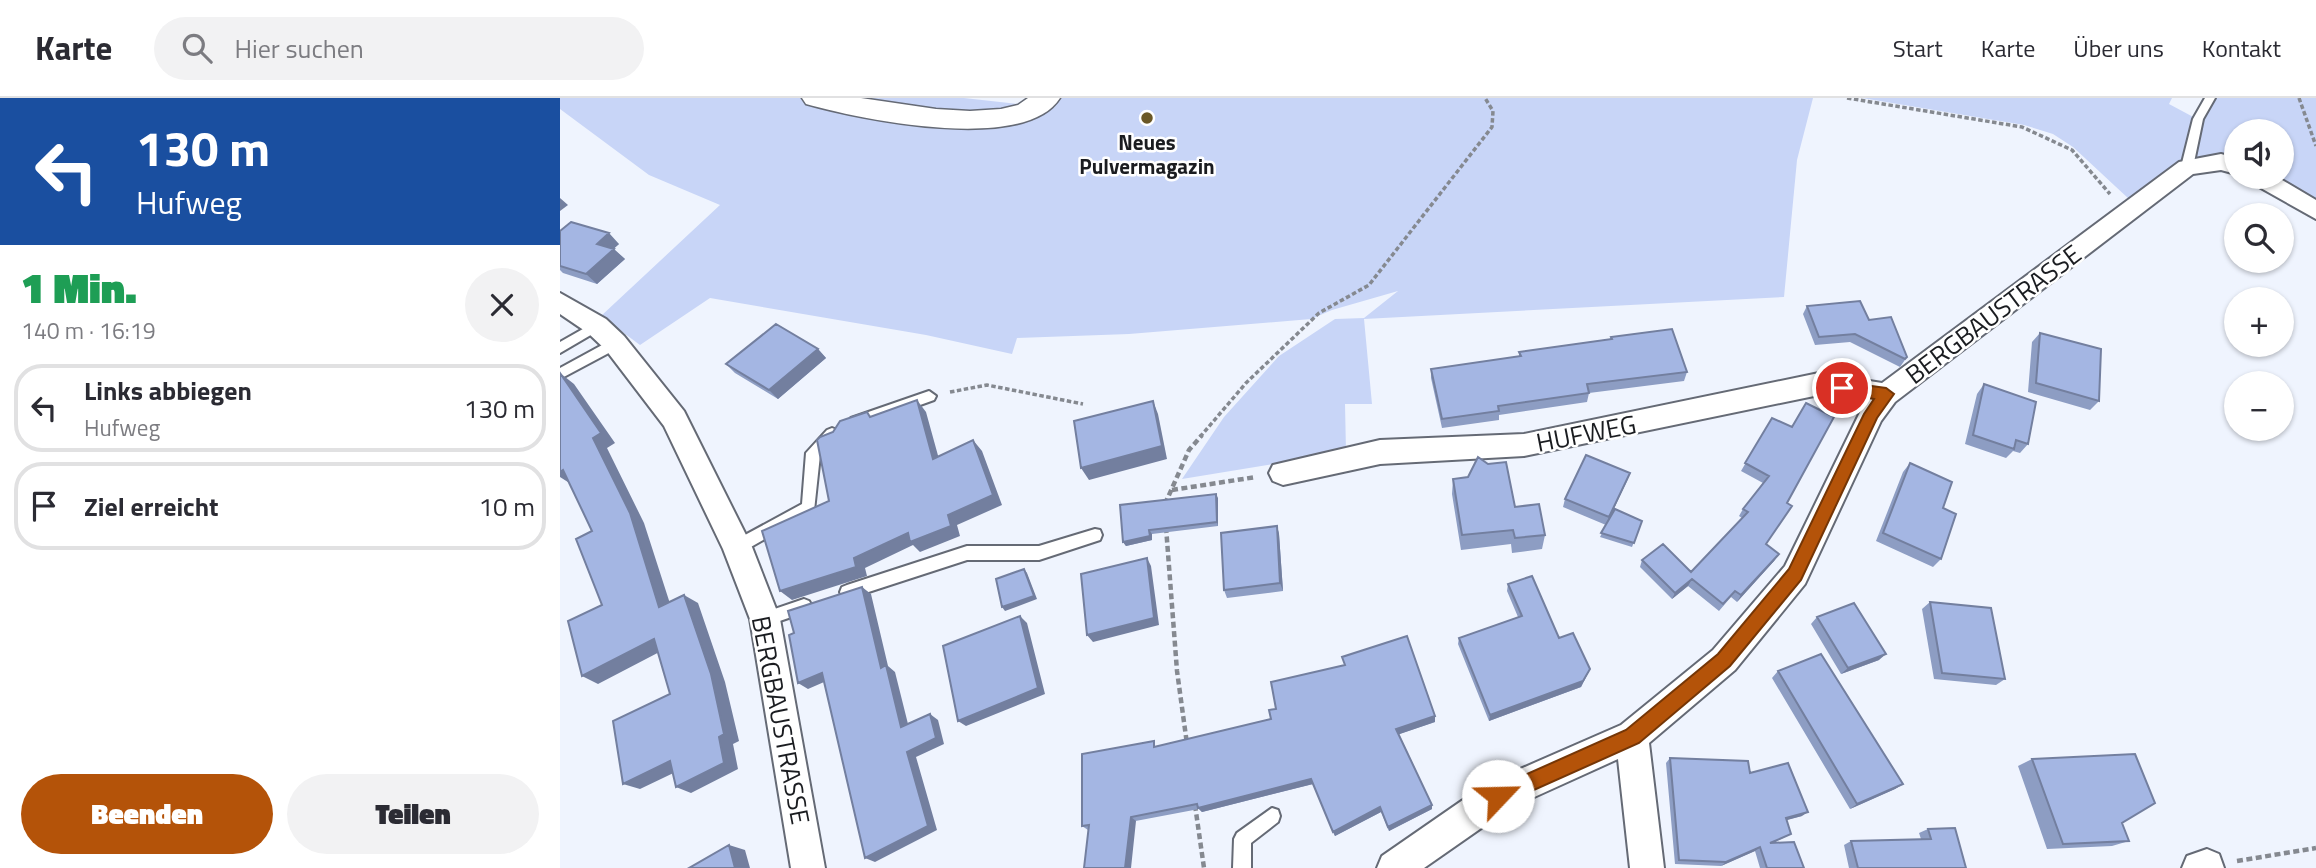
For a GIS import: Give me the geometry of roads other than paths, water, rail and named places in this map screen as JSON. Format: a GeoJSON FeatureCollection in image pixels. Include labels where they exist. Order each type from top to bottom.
{"type":"FeatureCollection","features":[{"type":"Feature","properties":{"kind":"street"},"geometry":{"type":"LineString","coordinates":[[815,98],[958,121],[1014,116],[1041,104],[1047,98]]}},
{"type":"Feature","properties":{"kind":"street","name":"BERGBAUSTRASSE"},"geometry":{"type":"LineString","coordinates":[[1394,868],[1498,796],[1632,736],[1724,660],[1795,575],[1871,414],[1886,394],[2187,167],[2224,163]]}},
{"type":"Feature","properties":{"kind":"street"},"geometry":{"type":"LineString","coordinates":[[2280,189],[2316,211]]}},
{"type":"Feature","properties":{"kind":"street","name":"BERGBAUSTRASSE"},"geometry":{"type":"LineString","coordinates":[[560,302],[606,334],[674,419],[737,547],[765,619],[808,868]]}},
{"type":"Feature","properties":{"kind":"street","name":"HUFWEG"},"geometry":{"type":"LineString","coordinates":[[1283,473],[1380,452],[1524,445],[1819,384],[1886,394]]}},
{"type":"Feature","properties":{"kind":"street"},"geometry":{"type":"LineString","coordinates":[[1632,736],[1647,868]]}},
{"type":"Feature","properties":{"kind":"lane"},"geometry":{"type":"LineString","coordinates":[[2187,167],[2197,119],[2210,98]]}},
{"type":"Feature","properties":{"kind":"lane"},"geometry":{"type":"LineString","coordinates":[[560,348],[606,334]]}},
{"type":"Feature","properties":{"kind":"lane"},"geometry":{"type":"LineString","coordinates":[[560,374],[606,334]]}},
{"type":"Feature","properties":{"kind":"lane"},"geometry":{"type":"LineString","coordinates":[[737,547],[809,507],[813,453],[838,428],[929,396]]}},
{"type":"Feature","properties":{"kind":"lane"},"geometry":{"type":"LineString","coordinates":[[765,619],[967,553],[1039,554],[1095,535]]}},
{"type":"Feature","properties":{"kind":"lane"},"geometry":{"type":"LineString","coordinates":[[1242,868],[1243,839],[1272,816]]}},
{"type":"Feature","properties":{"kind":"place","name":"Neues Pulvermagazin"},"geometry":{"type":"Point","coordinates":[1147,118]}}]}
